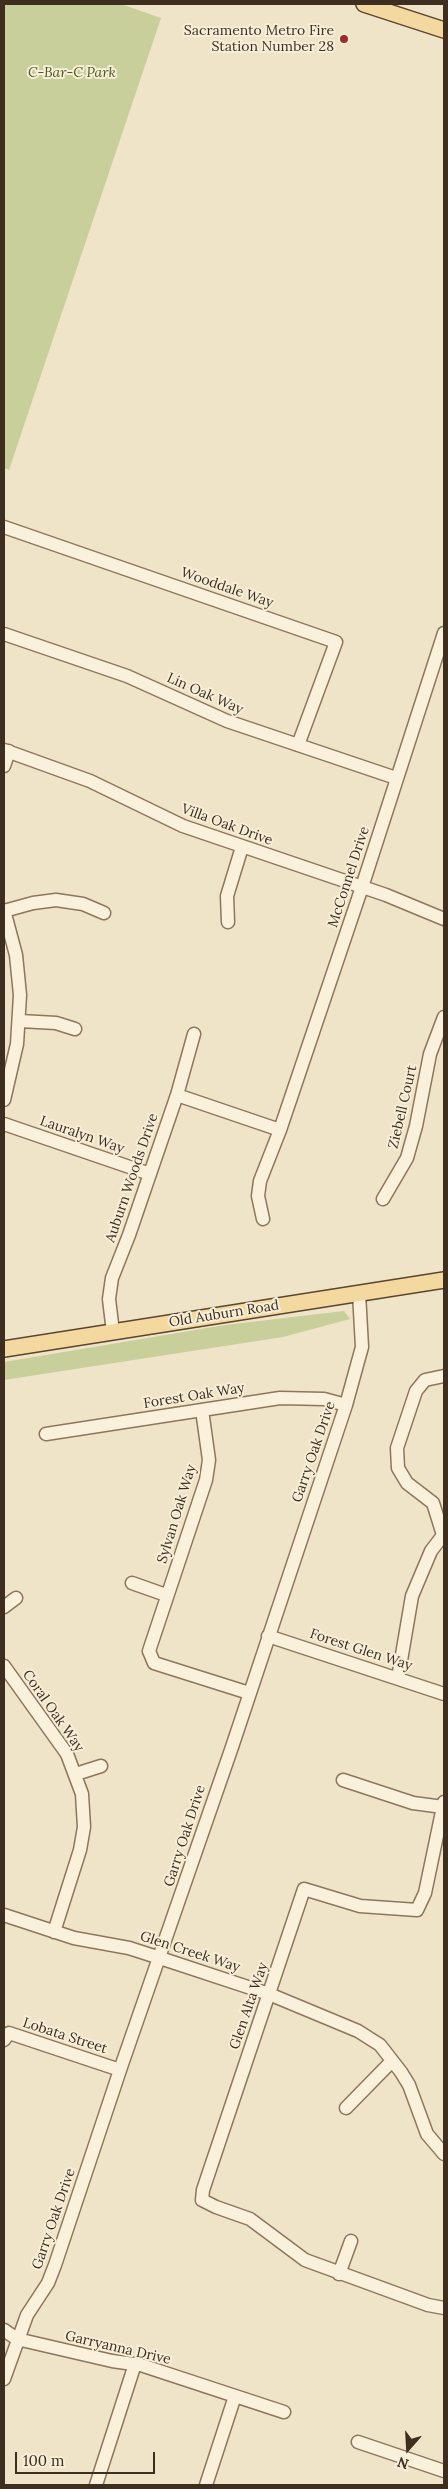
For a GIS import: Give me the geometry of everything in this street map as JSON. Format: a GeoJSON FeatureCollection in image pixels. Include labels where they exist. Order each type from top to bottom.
{"type":"FeatureCollection","features":[{"type":"Feature","properties":{"kind":"main road"},"geometry":{"type":"LineString","coordinates":[[364,4],[444,30]]}},
{"type":"Feature","properties":{"kind":"main road","name":"Old Auburn Road"},"geometry":{"type":"LineString","coordinates":[[4,1350],[444,1280]]}},
{"type":"Feature","properties":{"kind":"street","name":"Wooddale Way"},"geometry":{"type":"LineString","coordinates":[[4,527],[336,642],[298,745]]}},
{"type":"Feature","properties":{"kind":"street","name":"McConnel Drive"},"geometry":{"type":"LineString","coordinates":[[263,1219],[259,1202],[259,1189],[362,887],[444,633]]}},
{"type":"Feature","properties":{"kind":"street","name":"Lin Oak Way"},"geometry":{"type":"LineString","coordinates":[[4,634],[120,673],[212,716],[396,778]]}},
{"type":"Feature","properties":{"kind":"street"},"geometry":{"type":"LineString","coordinates":[[4,766],[6,750]]}},
{"type":"Feature","properties":{"kind":"street","name":"Villa Oak Drive"},"geometry":{"type":"LineString","coordinates":[[6,750],[80,776],[173,822],[362,887],[444,919]]}},
{"type":"Feature","properties":{"kind":"street"},"geometry":{"type":"LineString","coordinates":[[228,922],[227,896],[242,847]]}},
{"type":"Feature","properties":{"kind":"street"},"geometry":{"type":"LineString","coordinates":[[4,1100],[16,1056],[20,1021],[18,964],[4,911],[33,903],[56,900],[83,904],[104,912]]}},
{"type":"Feature","properties":{"kind":"street","name":"Ziebell Court"},"geometry":{"type":"LineString","coordinates":[[383,1199],[401,1172],[407,1158],[430,1054],[444,1017]]}},
{"type":"Feature","properties":{"kind":"street"},"geometry":{"type":"LineString","coordinates":[[20,1021],[56,1022],[75,1029]]}},
{"type":"Feature","properties":{"kind":"street","name":"Auburn Woods Drive"},"geometry":{"type":"LineString","coordinates":[[113,1332],[110,1284],[177,1095],[194,1034]]}},
{"type":"Feature","properties":{"kind":"street"},"geometry":{"type":"LineString","coordinates":[[177,1095],[280,1130]]}},
{"type":"Feature","properties":{"kind":"street","name":"Lauralyn Way"},"geometry":{"type":"LineString","coordinates":[[4,1124],[150,1174]]}},
{"type":"Feature","properties":{"kind":"street","name":"Garry Oak Drive"},"geometry":{"type":"LineString","coordinates":[[4,2379],[17,2339],[28,2315],[52,2274],[346,1405],[362,1347],[359,1293]]}},
{"type":"Feature","properties":{"kind":"street"},"geometry":{"type":"LineString","coordinates":[[398,1678],[412,1596],[431,1551],[444,1535],[434,1503],[407,1484],[398,1468],[398,1448],[416,1391],[424,1380],[444,1376]]}},
{"type":"Feature","properties":{"kind":"street","name":"Forest Oak Way"},"geometry":{"type":"LineString","coordinates":[[46,1434],[298,1397],[324,1399],[346,1405]]}},
{"type":"Feature","properties":{"kind":"street","name":"Sylvan Oak Way"},"geometry":{"type":"LineString","coordinates":[[202,1410],[209,1460],[206,1480],[166,1595],[149,1651],[154,1663],[249,1693]]}},
{"type":"Feature","properties":{"kind":"street"},"geometry":{"type":"LineString","coordinates":[[132,1583],[166,1595]]}},
{"type":"Feature","properties":{"kind":"street"},"geometry":{"type":"LineString","coordinates":[[4,1607],[16,1598]]}},
{"type":"Feature","properties":{"kind":"street","name":"Forest Glen Way"},"geometry":{"type":"LineString","coordinates":[[268,1636],[444,1694]]}},
{"type":"Feature","properties":{"kind":"street","name":"Coral Oak Way"},"geometry":{"type":"LineString","coordinates":[[4,1666],[62,1746],[76,1774],[83,1804],[82,1839],[54,1932]]}},
{"type":"Feature","properties":{"kind":"street","name":"Coral Oak Way"},"geometry":{"type":"LineString","coordinates":[[76,1774],[101,1766]]}},
{"type":"Feature","properties":{"kind":"street"},"geometry":{"type":"LineString","coordinates":[[343,1780],[413,1802],[444,1805]]}},
{"type":"Feature","properties":{"kind":"street","name":"Glen Alta Way"},"geometry":{"type":"LineString","coordinates":[[444,1805],[425,1892],[417,1910],[360,1906],[304,1889],[202,2190],[202,2200],[250,2220],[305,2260],[428,2305],[444,2308]]}},
{"type":"Feature","properties":{"kind":"street","name":"Glen Creek Way"},"geometry":{"type":"LineString","coordinates":[[4,1915],[74,1938],[130,1948],[269,1994],[358,2031],[380,2045],[410,2085],[427,2134],[444,2154]]}},
{"type":"Feature","properties":{"kind":"street","name":"Lobata Street"},"geometry":{"type":"LineString","coordinates":[[4,2040],[9,2033],[120,2070]]}},
{"type":"Feature","properties":{"kind":"street"},"geometry":{"type":"LineString","coordinates":[[346,2108],[392,2061]]}},
{"type":"Feature","properties":{"kind":"street"},"geometry":{"type":"LineString","coordinates":[[339,2274],[351,2241]]}},
{"type":"Feature","properties":{"kind":"street","name":"Garryanna Drive"},"geometry":{"type":"LineString","coordinates":[[4,2330],[17,2339],[112,2361],[135,2364],[284,2412]]}},
{"type":"Feature","properties":{"kind":"street"},"geometry":{"type":"LineString","coordinates":[[96,2485],[135,2364]]}},
{"type":"Feature","properties":{"kind":"street"},"geometry":{"type":"LineString","coordinates":[[206,2485],[235,2396]]}},
{"type":"Feature","properties":{"kind":"street"},"geometry":{"type":"LineString","coordinates":[[358,2442],[443,2466]]}},
{"type":"Feature","properties":{"kind":"green space","name":"C-Bar-C Park"},"geometry":{"type":"Polygon","coordinates":[[[4,4],[121,4],[161,18],[9,470],[4,468],[4,4]]]}},
{"type":"Feature","properties":{"kind":"green space"},"geometry":{"type":"Polygon","coordinates":[[[344,1311],[350,1319],[283,1337],[4,1380],[4,1362],[225,1325],[344,1311]]]}},
{"type":"Feature","properties":{"kind":"place","name":"Sacramento Metro Fire Station Number 28"},"geometry":{"type":"Point","coordinates":[344,39]}}]}
